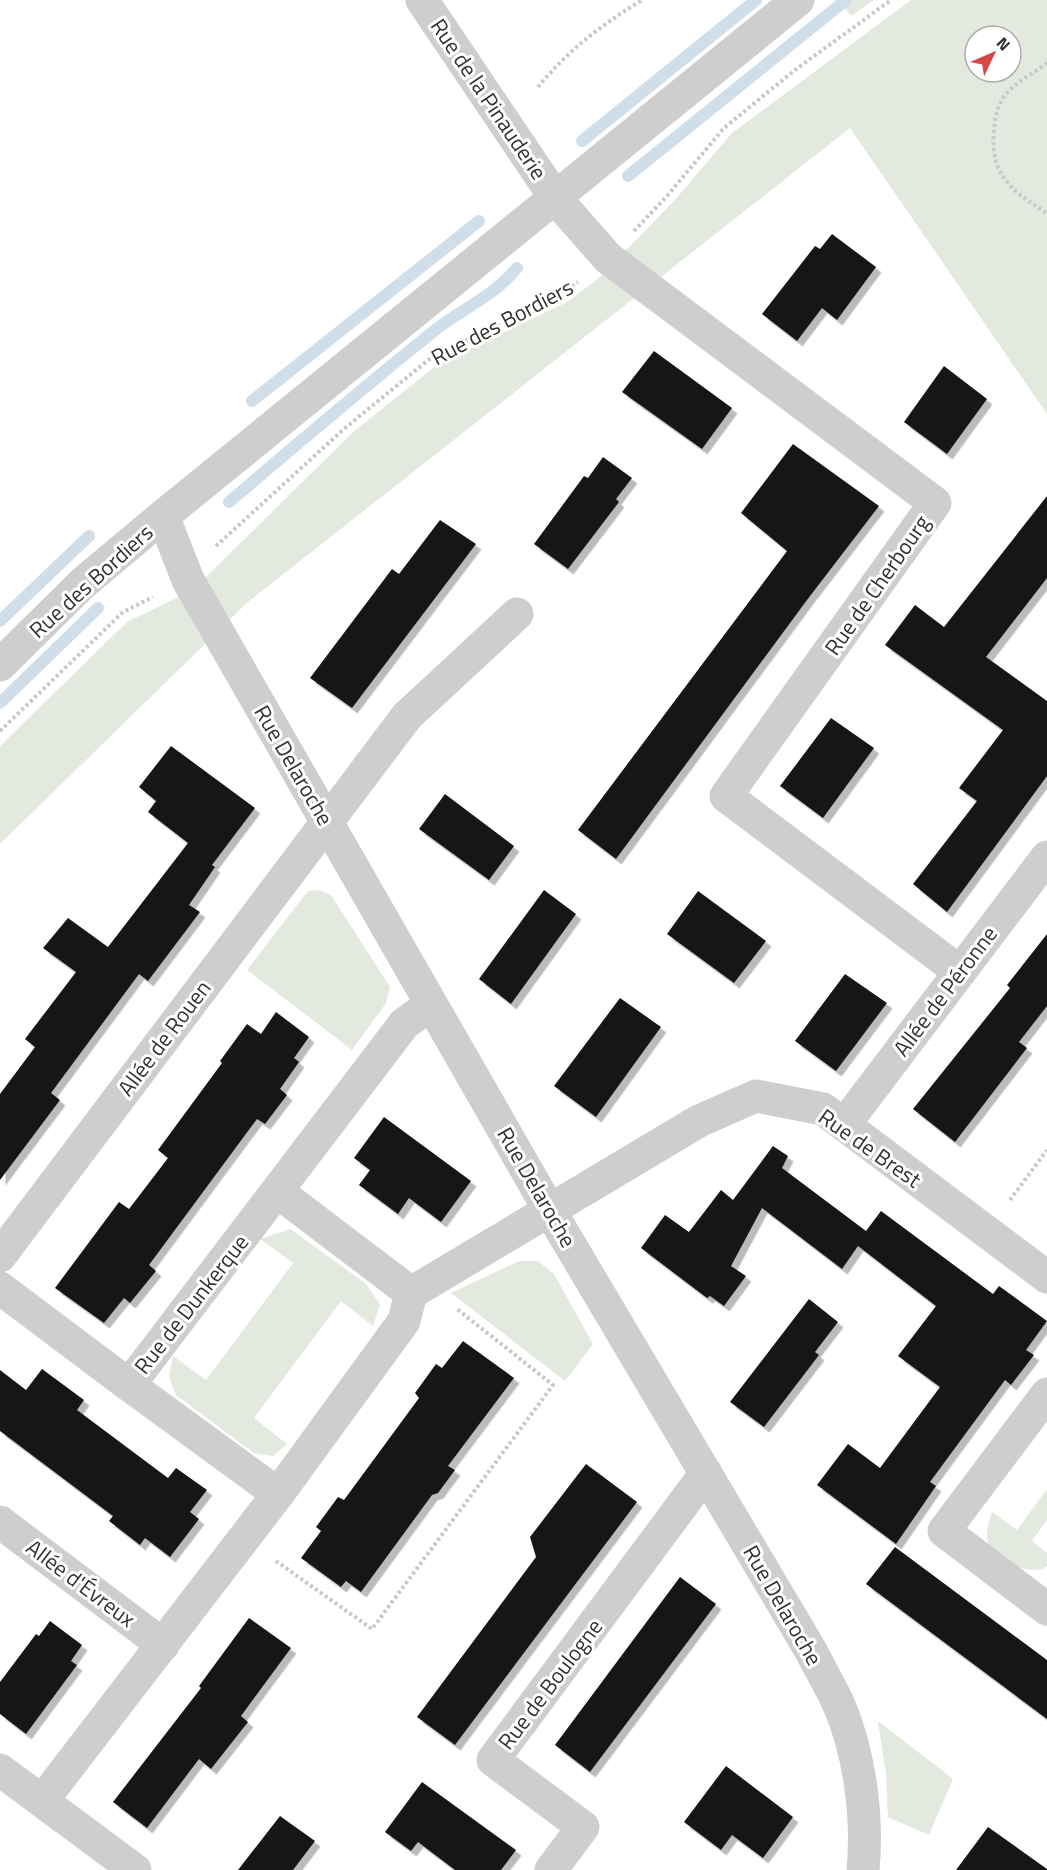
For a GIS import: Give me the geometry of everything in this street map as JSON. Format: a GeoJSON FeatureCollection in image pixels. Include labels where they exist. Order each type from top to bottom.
{"type":"FeatureCollection","features":[{"type":"Feature","properties":{"kind":"street","name":"Rue de la Pinauderie"},"geometry":{"type":"LineString","coordinates":[[422,0],[556,199]]}},
{"type":"Feature","properties":{"kind":"street","name":"Rue des Bordiers"},"geometry":{"type":"LineString","coordinates":[[0,666],[83,583],[162,516],[556,199],[798,0]]}},
{"type":"Feature","properties":{"kind":"street","name":"Rue de Cherbourg"},"geometry":{"type":"LineString","coordinates":[[556,199],[608,258],[935,503],[726,796],[960,972]]}},
{"type":"Feature","properties":{"kind":"street","name":"Rue Delaroche"},"geometry":{"type":"LineString","coordinates":[[162,516],[188,580],[550,1211],[811,1651],[839,1706],[853,1748],[861,1798],[865,1852],[863,1870]]}},
{"type":"Feature","properties":{"kind":"street","name":"Allée de Rouen"},"geometry":{"type":"LineString","coordinates":[[0,1254],[407,716],[517,614]]}},
{"type":"Feature","properties":{"kind":"street","name":"Allée de Péronne"},"geometry":{"type":"LineString","coordinates":[[844,1125],[1047,857]]}},
{"type":"Feature","properties":{"kind":"street","name":"Rue de Dunkerque"},"geometry":{"type":"LineString","coordinates":[[278,1494],[129,1384],[278,1192],[404,1024],[431,1004]]}},
{"type":"Feature","properties":{"kind":"street","name":"Rue de Brest"},"geometry":{"type":"LineString","coordinates":[[550,1211],[699,1121],[756,1096],[823,1109],[1047,1277]]}},
{"type":"Feature","properties":{"kind":"street"},"geometry":{"type":"LineString","coordinates":[[278,1192],[411,1293]]}},
{"type":"Feature","properties":{"kind":"street"},"geometry":{"type":"LineString","coordinates":[[42,1801],[278,1494],[404,1321],[411,1293],[550,1211]]}},
{"type":"Feature","properties":{"kind":"street"},"geometry":{"type":"LineString","coordinates":[[0,1288],[129,1384]]}},
{"type":"Feature","properties":{"kind":"street"},"geometry":{"type":"LineString","coordinates":[[1045,1604],[944,1531],[1047,1394]]}},
{"type":"Feature","properties":{"kind":"street","name":"Rue de Boulogne"},"geometry":{"type":"LineString","coordinates":[[550,1870],[583,1827],[493,1760],[706,1473]]}},
{"type":"Feature","properties":{"kind":"street","name":"Allée d'Évreux"},"geometry":{"type":"LineString","coordinates":[[0,1522],[163,1644]]}},
{"type":"Feature","properties":{"kind":"street"},"geometry":{"type":"LineString","coordinates":[[0,1770],[135,1870]]}},
{"type":"Feature","properties":{"kind":"path"},"geometry":{"type":"LineString","coordinates":[[538,87],[557,63],[603,24],[642,0]]}},
{"type":"Feature","properties":{"kind":"path","name":"Rue des Bordiers"},"geometry":{"type":"LineString","coordinates":[[0,731],[123,612],[188,580],[217,544],[345,428],[432,357],[559,295],[591,273],[667,196],[724,128],[795,70],[891,0]]}},
{"type":"Feature","properties":{"kind":"path"},"geometry":{"type":"LineString","coordinates":[[1047,63],[1004,96],[995,114],[993,138],[994,159],[1000,176],[1020,196],[1047,213]]}},
{"type":"Feature","properties":{"kind":"path"},"geometry":{"type":"LineString","coordinates":[[986,1232],[1047,1150]]}},
{"type":"Feature","properties":{"kind":"path"},"geometry":{"type":"LineString","coordinates":[[271,1558],[372,1629],[553,1385],[442,1297],[411,1293]]}},
{"type":"Feature","properties":{"kind":"shaded area"},"geometry":{"type":"Polygon","coordinates":[[[874,0],[851,16],[839,1],[874,0]]]}},
{"type":"Feature","properties":{"kind":"shaded area"},"geometry":{"type":"Polygon","coordinates":[[[911,0],[1047,0],[1047,414],[850,128],[248,602],[0,844],[0,746],[127,622],[193,590],[352,433],[437,365],[569,301],[600,277],[674,201],[732,133],[911,0]]]}},
{"type":"Feature","properties":{"kind":"shaded area"},"geometry":{"type":"Polygon","coordinates":[[[320,890],[331,895],[390,987],[386,1003],[352,1050],[247,970],[308,891],[320,890]]]}},
{"type":"Feature","properties":{"kind":"shaded area"},"geometry":{"type":"Polygon","coordinates":[[[290,1229],[365,1283],[380,1304],[373,1326],[341,1301],[254,1418],[287,1444],[273,1456],[254,1453],[176,1395],[169,1377],[173,1356],[206,1380],[293,1263],[260,1239],[290,1229]]]}},
{"type":"Feature","properties":{"kind":"shaded area"},"geometry":{"type":"Polygon","coordinates":[[[519,1261],[538,1261],[554,1274],[593,1344],[565,1381],[451,1293],[519,1261]]]}},
{"type":"Feature","properties":{"kind":"shaded area"},"geometry":{"type":"Polygon","coordinates":[[[1047,1489],[1047,1520],[1032,1541],[1047,1553],[1047,1566],[1033,1570],[1015,1566],[999,1556],[989,1545],[987,1533],[992,1512],[1017,1530],[1047,1489]]]}},
{"type":"Feature","properties":{"kind":"shaded area"},"geometry":{"type":"Polygon","coordinates":[[[878,1721],[953,1779],[929,1835],[888,1817],[886,1774],[878,1721]]]}},
{"type":"Feature","properties":{"kind":"building"},"geometry":{"type":"Polygon","coordinates":[[[832,234],[876,267],[837,320],[822,308],[797,341],[762,314],[815,246],[820,249],[832,234]]]}},
{"type":"Feature","properties":{"kind":"building"},"geometry":{"type":"Polygon","coordinates":[[[654,351],[732,408],[702,449],[622,392],[654,351]]]}},
{"type":"Feature","properties":{"kind":"building"},"geometry":{"type":"Polygon","coordinates":[[[944,366],[987,399],[947,454],[904,422],[944,366]]]}},
{"type":"Feature","properties":{"kind":"building"},"geometry":{"type":"Polygon","coordinates":[[[793,444],[879,506],[616,859],[578,830],[787,551],[741,513],[793,444]]]}},
{"type":"Feature","properties":{"kind":"building"},"geometry":{"type":"Polygon","coordinates":[[[603,457],[632,478],[616,499],[619,502],[568,569],[534,544],[584,476],[588,478],[603,457]]]}},
{"type":"Feature","properties":{"kind":"building"},"geometry":{"type":"Polygon","coordinates":[[[1047,496],[1047,578],[986,657],[1047,701],[1047,776],[947,912],[913,884],[977,801],[959,788],[1003,730],[885,645],[915,605],[944,627],[1047,496]]]}},
{"type":"Feature","properties":{"kind":"building"},"geometry":{"type":"Polygon","coordinates":[[[440,520],[476,544],[352,708],[310,678],[392,569],[399,574],[440,520]]]}},
{"type":"Feature","properties":{"kind":"building"},"geometry":{"type":"Polygon","coordinates":[[[831,718],[874,748],[823,818],[780,786],[831,718]]]}},
{"type":"Feature","properties":{"kind":"building"},"geometry":{"type":"Polygon","coordinates":[[[171,746],[255,808],[212,865],[215,867],[189,905],[200,912],[148,981],[139,974],[51,1093],[60,1100],[0,1180],[0,1094],[35,1047],[25,1039],[76,972],[43,948],[68,918],[108,947],[188,843],[148,812],[156,801],[139,787],[171,746]]]}},
{"type":"Feature","properties":{"kind":"building"},"geometry":{"type":"Polygon","coordinates":[[[445,794],[514,846],[489,880],[419,829],[445,794]]]}},
{"type":"Feature","properties":{"kind":"building"},"geometry":{"type":"Polygon","coordinates":[[[544,890],[576,914],[511,1004],[479,979],[544,890]]]}},
{"type":"Feature","properties":{"kind":"building"},"geometry":{"type":"Polygon","coordinates":[[[698,891],[766,941],[734,983],[667,934],[698,891]]]}},
{"type":"Feature","properties":{"kind":"building"},"geometry":{"type":"Polygon","coordinates":[[[1047,934],[1047,1006],[1019,1042],[1027,1048],[955,1142],[913,1109],[1010,988],[1007,985],[1047,934]]]}},
{"type":"Feature","properties":{"kind":"building"},"geometry":{"type":"Polygon","coordinates":[[[845,974],[887,1003],[836,1071],[795,1041],[845,974]]]}},
{"type":"Feature","properties":{"kind":"building"},"geometry":{"type":"Polygon","coordinates":[[[620,998],[661,1027],[596,1117],[554,1086],[620,998]]]}},
{"type":"Feature","properties":{"kind":"building"},"geometry":{"type":"Polygon","coordinates":[[[276,1012],[309,1037],[294,1058],[299,1062],[280,1089],[287,1095],[265,1124],[257,1119],[149,1265],[156,1271],[130,1303],[124,1298],[104,1323],[55,1288],[119,1202],[129,1209],[168,1158],[158,1150],[222,1063],[220,1061],[247,1024],[261,1034],[276,1012]]]}},
{"type":"Feature","properties":{"kind":"building"},"geometry":{"type":"Polygon","coordinates":[[[384,1117],[471,1181],[441,1222],[409,1198],[398,1214],[359,1185],[370,1170],[354,1158],[384,1117]]]}},
{"type":"Feature","properties":{"kind":"building"},"geometry":{"type":"Polygon","coordinates":[[[773,1146],[788,1156],[782,1168],[866,1231],[881,1211],[993,1294],[999,1286],[1047,1321],[1026,1350],[1034,1355],[1011,1385],[1005,1380],[930,1482],[936,1486],[896,1544],[817,1485],[848,1444],[880,1468],[940,1387],[898,1356],[936,1306],[858,1246],[842,1269],[762,1208],[731,1266],[746,1276],[724,1306],[710,1296],[707,1298],[641,1248],[665,1215],[689,1232],[721,1190],[733,1200],[773,1146]]]}},
{"type":"Feature","properties":{"kind":"building"},"geometry":{"type":"Polygon","coordinates":[[[809,1299],[838,1322],[815,1352],[819,1355],[764,1427],[730,1402],[809,1299]]]}},
{"type":"Feature","properties":{"kind":"building"},"geometry":{"type":"Polygon","coordinates":[[[463,1341],[514,1378],[448,1466],[455,1470],[438,1493],[432,1495],[361,1592],[346,1581],[341,1587],[301,1558],[321,1531],[316,1527],[338,1497],[344,1500],[419,1398],[415,1393],[436,1364],[442,1368],[463,1341]]]}},
{"type":"Feature","properties":{"kind":"building"},"geometry":{"type":"Polygon","coordinates":[[[42,1369],[84,1400],[77,1410],[168,1478],[176,1468],[207,1490],[190,1512],[199,1519],[170,1557],[145,1538],[140,1545],[109,1521],[113,1516],[0,1431],[0,1370],[26,1390],[42,1369]]]}},
{"type":"Feature","properties":{"kind":"building"},"geometry":{"type":"Polygon","coordinates":[[[586,1464],[637,1502],[455,1745],[417,1717],[536,1557],[530,1537],[586,1464]]]}},
{"type":"Feature","properties":{"kind":"building"},"geometry":{"type":"Polygon","coordinates":[[[895,1547],[1047,1660],[1047,1719],[866,1584],[895,1547]]]}},
{"type":"Feature","properties":{"kind":"building"},"geometry":{"type":"Polygon","coordinates":[[[680,1577],[716,1604],[590,1772],[555,1745],[680,1577]]]}},
{"type":"Feature","properties":{"kind":"building"},"geometry":{"type":"Polygon","coordinates":[[[249,1618],[291,1648],[241,1716],[248,1722],[211,1769],[199,1759],[147,1828],[113,1802],[201,1688],[199,1686],[249,1618]]]}},
{"type":"Feature","properties":{"kind":"building"},"geometry":{"type":"Polygon","coordinates":[[[50,1621],[82,1645],[71,1661],[77,1665],[26,1734],[0,1714],[0,1682],[36,1634],[39,1636],[50,1621]]]}},
{"type":"Feature","properties":{"kind":"building"},"geometry":{"type":"Polygon","coordinates":[[[726,1766],[793,1817],[763,1858],[732,1835],[721,1850],[684,1822],[726,1766]]]}},
{"type":"Feature","properties":{"kind":"building"},"geometry":{"type":"Polygon","coordinates":[[[422,1782],[516,1850],[501,1870],[455,1870],[418,1842],[411,1851],[385,1832],[422,1782]]]}},
{"type":"Feature","properties":{"kind":"building"},"geometry":{"type":"Polygon","coordinates":[[[280,1816],[315,1841],[293,1870],[238,1870],[280,1816]]]}},
{"type":"Feature","properties":{"kind":"building"},"geometry":{"type":"Polygon","coordinates":[[[988,1827],[1047,1869],[1047,1870],[956,1870],[988,1827]]]}},
{"type":"Feature","properties":{"kind":"waterway"},"geometry":{"type":"LineString","coordinates":[[582,141],[756,0]]}},
{"type":"Feature","properties":{"kind":"waterway"},"geometry":{"type":"LineString","coordinates":[[628,176],[846,0]]}},
{"type":"Feature","properties":{"kind":"waterway"},"geometry":{"type":"LineString","coordinates":[[252,401],[479,221]]}},
{"type":"Feature","properties":{"kind":"waterway"},"geometry":{"type":"LineString","coordinates":[[229,502],[408,352],[445,323],[498,287],[517,268]]}},
{"type":"Feature","properties":{"kind":"waterway"},"geometry":{"type":"LineString","coordinates":[[0,621],[89,536]]}},
{"type":"Feature","properties":{"kind":"waterway"},"geometry":{"type":"LineString","coordinates":[[0,703],[98,608]]}}]}
